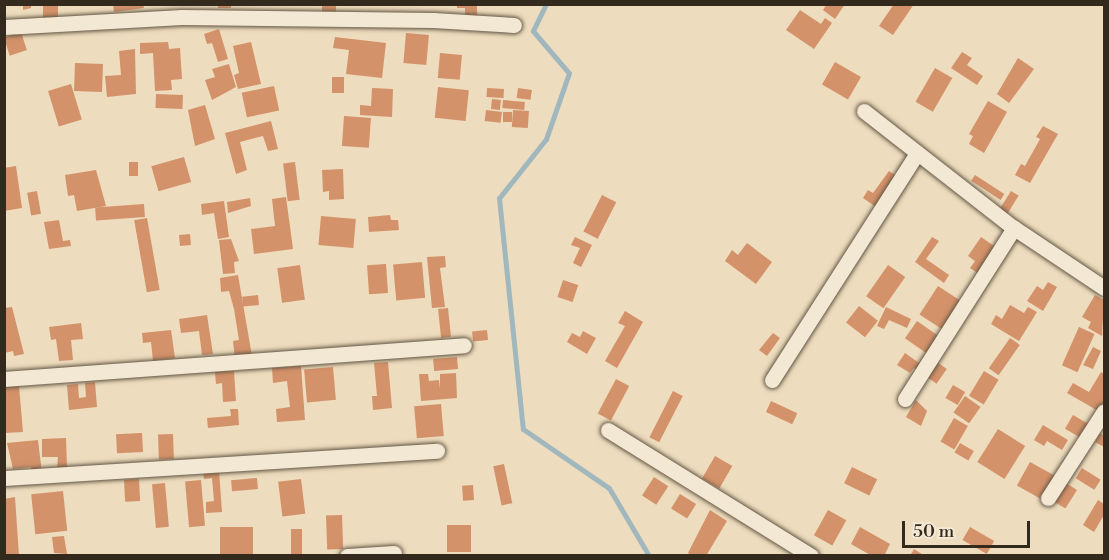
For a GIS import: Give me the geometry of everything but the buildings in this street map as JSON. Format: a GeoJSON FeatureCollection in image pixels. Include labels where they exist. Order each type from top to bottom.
{"type":"FeatureCollection","features":[{"type":"Feature","properties":{"kind":"street"},"geometry":{"type":"LineString","coordinates":[[4,27],[182,17],[433,20],[514,25]]}},
{"type":"Feature","properties":{"kind":"street"},"geometry":{"type":"LineString","coordinates":[[864,111],[1014,228],[1104,288]]}},
{"type":"Feature","properties":{"kind":"street"},"geometry":{"type":"LineString","coordinates":[[772,380],[917,153]]}},
{"type":"Feature","properties":{"kind":"street"},"geometry":{"type":"LineString","coordinates":[[905,399],[1014,228]]}},
{"type":"Feature","properties":{"kind":"street"},"geometry":{"type":"LineString","coordinates":[[4,379],[464,345]]}},
{"type":"Feature","properties":{"kind":"street"},"geometry":{"type":"LineString","coordinates":[[1048,498],[1104,411]]}},
{"type":"Feature","properties":{"kind":"street"},"geometry":{"type":"LineString","coordinates":[[608,430],[810,555]]}},
{"type":"Feature","properties":{"kind":"street"},"geometry":{"type":"LineString","coordinates":[[4,478],[437,452]]}},
{"type":"Feature","properties":{"kind":"street"},"geometry":{"type":"LineString","coordinates":[[347,555],[394,553]]}},
{"type":"Feature","properties":{"kind":"waterway"},"geometry":{"type":"LineString","coordinates":[[546,4],[533,31],[569,73],[546,139],[499,198],[523,429],[609,488],[649,556]]}}]}
